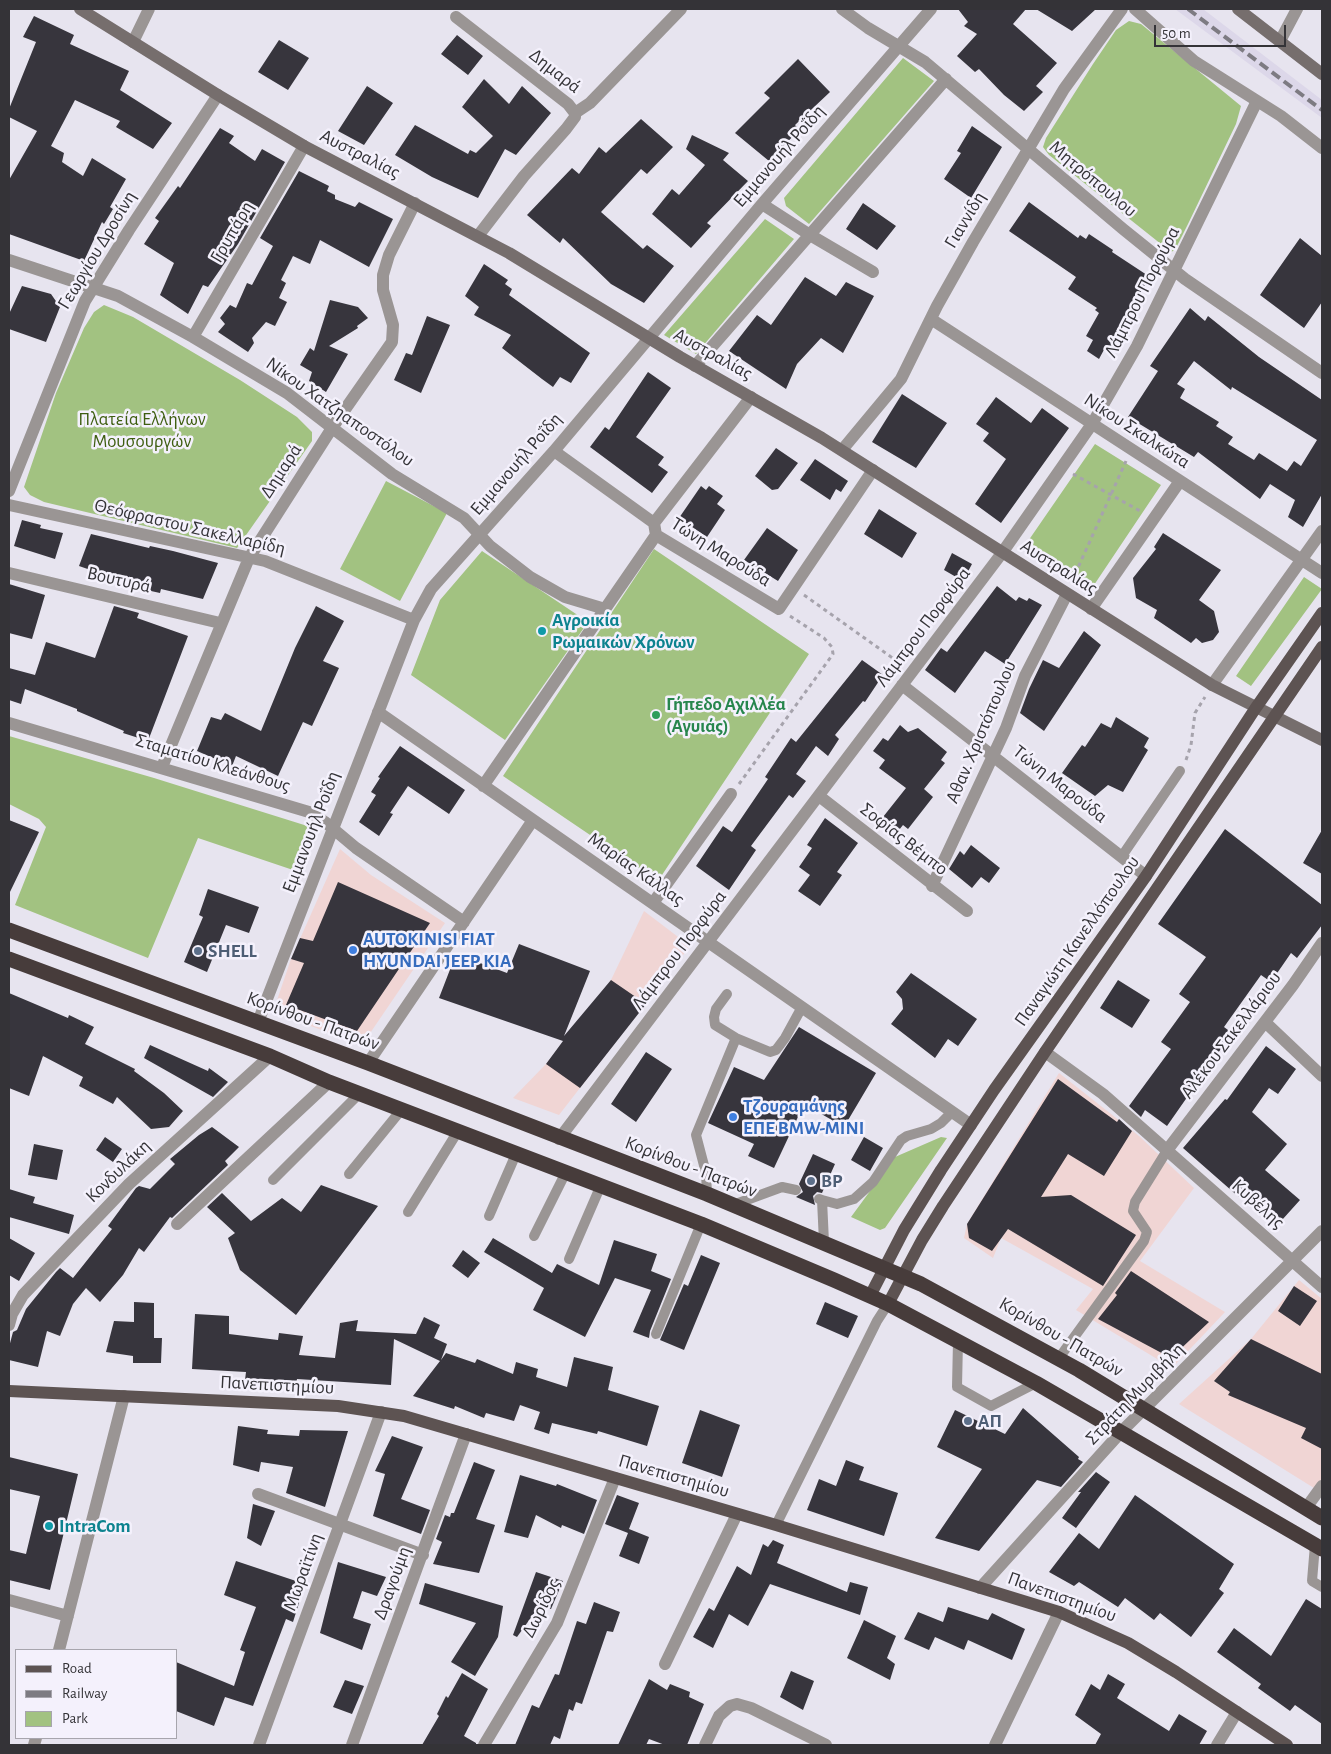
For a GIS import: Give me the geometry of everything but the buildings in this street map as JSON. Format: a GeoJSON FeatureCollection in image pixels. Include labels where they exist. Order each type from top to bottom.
{"type":"FeatureCollection","features":[{"type":"Feature","properties":{"kind":"highway","name":"Κορίνθου - Πατρών"},"geometry":{"type":"LineString","coordinates":[[9,930],[368,1063],[707,1194],[902,1275],[940,1293],[1060,1358],[1322,1518]]}},
{"type":"Feature","properties":{"kind":"highway"},"geometry":{"type":"LineString","coordinates":[[9,959],[270,1056],[329,1082],[701,1224],[888,1304],[1036,1383],[1319,1547]]}},
{"type":"Feature","properties":{"kind":"main road","name":"Αυστραλίας"},"geometry":{"type":"LineString","coordinates":[[80,9],[304,146],[478,236],[648,339],[842,450],[1212,685],[1256,709],[1322,740]]}},
{"type":"Feature","properties":{"kind":"main road"},"geometry":{"type":"LineString","coordinates":[[1238,9],[1322,74]]}},
{"type":"Feature","properties":{"kind":"main road","name":"Παναγιώτη Κανελλόπουλου"},"geometry":{"type":"LineString","coordinates":[[870,1296],[924,1195],[1146,876],[1322,613]]}},
{"type":"Feature","properties":{"kind":"main road","name":"Παναγιώτη Κανελλόπουλου"},"geometry":{"type":"LineString","coordinates":[[888,1304],[902,1275],[943,1206],[1045,1052],[1322,647]]}},
{"type":"Feature","properties":{"kind":"main road","name":"Πανεπιστημίου"},"geometry":{"type":"LineString","coordinates":[[9,1391],[338,1406],[381,1412],[466,1434],[776,1525],[1058,1612],[1128,1643],[1287,1745]]}},
{"type":"Feature","properties":{"kind":"street"},"geometry":{"type":"LineString","coordinates":[[133,42],[149,9]]}},
{"type":"Feature","properties":{"kind":"street"},"geometry":{"type":"LineString","coordinates":[[575,113],[590,103],[682,9]]}},
{"type":"Feature","properties":{"kind":"street","name":"Μητρόπουλου"},"geometry":{"type":"LineString","coordinates":[[842,9],[925,62],[1175,271],[1322,373]]}},
{"type":"Feature","properties":{"kind":"street","name":"Εμμανουήλ Ροΐδη"},"geometry":{"type":"LineString","coordinates":[[258,1022],[414,620],[431,588],[554,451],[762,204],[931,9]]}},
{"type":"Feature","properties":{"kind":"street","name":"Γιαννίδη"},"geometry":{"type":"LineString","coordinates":[[842,450],[901,379],[930,319],[973,242],[1077,70],[1122,9]]}},
{"type":"Feature","properties":{"kind":"street"},"geometry":{"type":"LineString","coordinates":[[1135,9],[1194,60],[1257,100],[1322,148]]}},
{"type":"Feature","properties":{"kind":"street"},"geometry":{"type":"LineString","coordinates":[[1280,41],[1297,9]]}},
{"type":"Feature","properties":{"kind":"street","name":"Δημαρά"},"geometry":{"type":"LineString","coordinates":[[456,18],[568,104],[575,113],[575,118],[524,176],[478,236]]}},
{"type":"Feature","properties":{"kind":"street"},"geometry":{"type":"LineString","coordinates":[[695,366],[946,79]]}},
{"type":"Feature","properties":{"kind":"street","name":"Γεωργίου Δροσίνη"},"geometry":{"type":"LineString","coordinates":[[9,491],[75,324],[93,287],[218,95]]}},
{"type":"Feature","properties":{"kind":"street","name":"Λάμπρου Πορφύρα"},"geometry":{"type":"LineString","coordinates":[[559,1138],[1002,553],[1092,424],[1127,365],[1175,271],[1257,100]]}},
{"type":"Feature","properties":{"kind":"street","name":"Γρυπάρη"},"geometry":{"type":"LineString","coordinates":[[192,337],[304,146]]}},
{"type":"Feature","properties":{"kind":"street","name":"Δημαρά"},"geometry":{"type":"LineString","coordinates":[[162,767],[220,623],[249,558],[332,428],[392,342],[393,325],[384,290],[383,275],[389,255],[415,203]]}},
{"type":"Feature","properties":{"kind":"street"},"geometry":{"type":"LineString","coordinates":[[762,204],[873,272]]}},
{"type":"Feature","properties":{"kind":"street","name":"Νίκου Χατζηαποστόλου"},"geometry":{"type":"LineString","coordinates":[[9,260],[93,287],[131,302],[192,337],[287,393],[392,474],[464,518],[497,553],[545,587],[574,601],[604,609]]}},
{"type":"Feature","properties":{"kind":"street","name":"Νίκου Σκαλκώτα"},"geometry":{"type":"LineString","coordinates":[[930,319],[1322,573]]}},
{"type":"Feature","properties":{"kind":"street"},"geometry":{"type":"LineString","coordinates":[[483,786],[604,609],[655,529],[751,397]]}},
{"type":"Feature","properties":{"kind":"street","name":"Τώνη Μαρούδα"},"geometry":{"type":"LineString","coordinates":[[554,451],[655,529],[779,609]]}},
{"type":"Feature","properties":{"kind":"street"},"geometry":{"type":"LineString","coordinates":[[779,609],[873,470]]}},
{"type":"Feature","properties":{"kind":"street"},"geometry":{"type":"LineString","coordinates":[[1091,609],[1180,481]]}},
{"type":"Feature","properties":{"kind":"street","name":"Θεόφραστου Σακελλαρίδη"},"geometry":{"type":"LineString","coordinates":[[9,505],[249,558],[286,569],[414,620]]}},
{"type":"Feature","properties":{"kind":"street"},"geometry":{"type":"LineString","coordinates":[[1212,685],[1322,531]]}},
{"type":"Feature","properties":{"kind":"street","name":"Βουτυρά"},"geometry":{"type":"LineString","coordinates":[[9,573],[220,623]]}},
{"type":"Feature","properties":{"kind":"street","name":"Αθαν. Χριστόπουλου"},"geometry":{"type":"LineString","coordinates":[[932,886],[994,755],[1025,676],[1067,594]]}},
{"type":"Feature","properties":{"kind":"street","name":"Τώνη Μαρούδα"},"geometry":{"type":"LineString","coordinates":[[902,685],[994,755],[1146,876]]}},
{"type":"Feature","properties":{"kind":"street","name":"Μαρίας Κάλλας"},"geometry":{"type":"LineString","coordinates":[[378,712],[951,1113],[971,1125]]}},
{"type":"Feature","properties":{"kind":"street","name":"Σταματίου Κλεάνθους"},"geometry":{"type":"LineString","coordinates":[[9,723],[291,806],[319,817],[356,848],[464,922]]}},
{"type":"Feature","properties":{"kind":"street"},"geometry":{"type":"LineString","coordinates":[[653,903],[731,794]]}},
{"type":"Feature","properties":{"kind":"street","name":"Σοφίας Βέμπο"},"geometry":{"type":"LineString","coordinates":[[819,796],[932,886],[967,911]]}},
{"type":"Feature","properties":{"kind":"street"},"geometry":{"type":"LineString","coordinates":[[368,1063],[533,820]]}},
{"type":"Feature","properties":{"kind":"street","name":"Αλέκου Σακελλάριου"},"geometry":{"type":"LineString","coordinates":[[1168,1149],[1265,1022],[1322,943]]}},
{"type":"Feature","properties":{"kind":"street"},"geometry":{"type":"LineString","coordinates":[[1265,1022],[1322,1076]]}},
{"type":"Feature","properties":{"kind":"street","name":"Κυβέλης"},"geometry":{"type":"LineString","coordinates":[[1045,1052],[1103,1094],[1168,1149],[1322,1287]]}},
{"type":"Feature","properties":{"kind":"street","name":"Κονδυλάκη"},"geometry":{"type":"LineString","coordinates":[[9,1325],[12,1314],[23,1295],[129,1184],[270,1056]]}},
{"type":"Feature","properties":{"kind":"street"},"geometry":{"type":"LineString","coordinates":[[177,1224],[329,1082]]}},
{"type":"Feature","properties":{"kind":"street","name":"Στράτη Μυριβήλη"},"geometry":{"type":"LineString","coordinates":[[980,1588],[1144,1408],[1322,1231]]}},
{"type":"Feature","properties":{"kind":"street"},"geometry":{"type":"LineString","coordinates":[[59,1649],[124,1396]]}},
{"type":"Feature","properties":{"kind":"street","name":"Μωραϊτίνη"},"geometry":{"type":"LineString","coordinates":[[259,1745],[381,1412]]}},
{"type":"Feature","properties":{"kind":"street","name":"Δραγούμη"},"geometry":{"type":"LineString","coordinates":[[352,1745],[466,1434]]}},
{"type":"Feature","properties":{"kind":"street","name":"Δωρίδος"},"geometry":{"type":"LineString","coordinates":[[484,1745],[557,1623],[615,1478]]}},
{"type":"Feature","properties":{"kind":"street"},"geometry":{"type":"LineString","coordinates":[[1306,1508],[1322,1486]]}},
{"type":"Feature","properties":{"kind":"street"},"geometry":{"type":"LineString","coordinates":[[258,1494],[423,1555]]}},
{"type":"Feature","properties":{"kind":"street"},"geometry":{"type":"LineString","coordinates":[[665,1664],[736,1514]]}},
{"type":"Feature","properties":{"kind":"street"},"geometry":{"type":"LineString","coordinates":[[9,1600],[68,1616]]}},
{"type":"Feature","properties":{"kind":"street"},"geometry":{"type":"LineString","coordinates":[[995,1745],[1058,1612]]}},
{"type":"Feature","properties":{"kind":"street"},"geometry":{"type":"LineString","coordinates":[[705,1745],[719,1716],[730,1706],[737,1704],[751,1708],[826,1745]]}},
{"type":"Feature","properties":{"kind":"street"},"geometry":{"type":"LineString","coordinates":[[1217,1745],[1237,1712]]}},
{"type":"Feature","properties":{"kind":"lane"},"geometry":{"type":"LineString","coordinates":[[1122,856],[1180,771]]}},
{"type":"Feature","properties":{"kind":"lane"},"geometry":{"type":"LineString","coordinates":[[727,994],[716,1009],[715,1024],[736,1038],[770,1052],[776,1050],[802,1007]]}},
{"type":"Feature","properties":{"kind":"lane"},"geometry":{"type":"LineString","coordinates":[[707,1194],[706,1173],[696,1135],[736,1038]]}},
{"type":"Feature","properties":{"kind":"lane"},"geometry":{"type":"LineString","coordinates":[[273,1180],[360,1093]]}},
{"type":"Feature","properties":{"kind":"lane"},"geometry":{"type":"LineString","coordinates":[[349,1174],[402,1109]]}},
{"type":"Feature","properties":{"kind":"lane"},"geometry":{"type":"LineString","coordinates":[[824,1242],[821,1200],[837,1204],[854,1199],[873,1182],[901,1140],[907,1136],[931,1129],[941,1123],[951,1113]]}},
{"type":"Feature","properties":{"kind":"lane"},"geometry":{"type":"LineString","coordinates":[[408,1212],[458,1131]]}},
{"type":"Feature","properties":{"kind":"lane"},"geometry":{"type":"LineString","coordinates":[[1060,1358],[1144,1241],[1147,1232],[1133,1212],[1135,1202],[1168,1149]]}},
{"type":"Feature","properties":{"kind":"lane"},"geometry":{"type":"LineString","coordinates":[[489,1216],[516,1154]]}},
{"type":"Feature","properties":{"kind":"lane"},"geometry":{"type":"LineString","coordinates":[[534,1236],[566,1172]]}},
{"type":"Feature","properties":{"kind":"lane"},"geometry":{"type":"LineString","coordinates":[[568,1259],[601,1185]]}},
{"type":"Feature","properties":{"kind":"lane"},"geometry":{"type":"LineString","coordinates":[[732,1205],[782,1187],[796,1190]]}},
{"type":"Feature","properties":{"kind":"lane"},"geometry":{"type":"LineString","coordinates":[[656,1334],[701,1224]]}},
{"type":"Feature","properties":{"kind":"lane"},"geometry":{"type":"LineString","coordinates":[[776,1525],[877,1321],[888,1304]]}},
{"type":"Feature","properties":{"kind":"lane"},"geometry":{"type":"LineString","coordinates":[[958,1340],[957,1387],[992,1406],[1036,1383]]}},
{"type":"Feature","properties":{"kind":"lane"},"geometry":{"type":"LineString","coordinates":[[1319,1547],[1312,1581],[1322,1587]]}},
{"type":"Feature","properties":{"kind":"path"},"geometry":{"type":"LineString","coordinates":[[1067,594],[1109,495],[1132,450]]}},
{"type":"Feature","properties":{"kind":"path"},"geometry":{"type":"LineString","coordinates":[[1062,468],[1154,518]]}},
{"type":"Feature","properties":{"kind":"path","name":"Τώνη Μαρούδα"},"geometry":{"type":"LineString","coordinates":[[794,587],[912,672]]}},
{"type":"Feature","properties":{"kind":"path"},"geometry":{"type":"LineString","coordinates":[[731,794],[833,654],[832,646],[824,638],[779,609]]}},
{"type":"Feature","properties":{"kind":"path"},"geometry":{"type":"LineString","coordinates":[[1180,771],[1191,745],[1195,713],[1212,685]]}},
{"type":"Feature","properties":{"kind":"shaded area"},"geometry":{"type":"Polygon","coordinates":[[[1175,9],[1203,9],[1322,100],[1322,118],[1175,9]]]}},
{"type":"Feature","properties":{"kind":"shaded area","name":"AUTOKINISI FIAT HYUNDAI JEEP KIA"},"geometry":{"type":"Polygon","coordinates":[[[340,849],[371,875],[445,923],[362,1045],[273,1012],[291,959],[340,849]]]}},
{"type":"Feature","properties":{"kind":"shaded area"},"geometry":{"type":"Polygon","coordinates":[[[644,911],[690,946],[559,1115],[513,1098],[546,1064],[611,980],[644,911]]]}},
{"type":"Feature","properties":{"kind":"shaded area"},"geometry":{"type":"Polygon","coordinates":[[[1059,1073],[1139,1136],[1194,1188],[1140,1261],[1225,1312],[1172,1368],[1076,1310],[1093,1289],[1001,1238],[993,1258],[964,1238],[967,1224],[1059,1073]]]}},
{"type":"Feature","properties":{"kind":"shaded area"},"geometry":{"type":"Polygon","coordinates":[[[1299,1280],[1322,1299],[1322,1493],[1179,1404],[1251,1339],[1299,1280]]]}},
{"type":"Feature","properties":{"kind":"green space"},"geometry":{"type":"Polygon","coordinates":[[[1129,21],[1141,24],[1241,106],[1236,124],[1175,250],[1171,252],[1049,155],[1043,147],[1046,138],[1116,30],[1129,21]]]}},
{"type":"Feature","properties":{"kind":"green space"},"geometry":{"type":"Polygon","coordinates":[[[903,58],[934,81],[809,224],[786,206],[784,198],[903,58]]]}},
{"type":"Feature","properties":{"kind":"green space"},"geometry":{"type":"Polygon","coordinates":[[[765,219],[794,239],[696,354],[664,335],[765,219]]]}},
{"type":"Feature","properties":{"kind":"green space","name":"Πλατεία Ελλήνων Μουσουργών"},"geometry":{"type":"Polygon","coordinates":[[[104,305],[133,317],[240,380],[297,417],[312,432],[312,441],[237,548],[44,502],[30,495],[24,487],[56,393],[84,328],[94,312],[104,305]]]}},
{"type":"Feature","properties":{"kind":"green space"},"geometry":{"type":"Polygon","coordinates":[[[1095,444],[1161,485],[1092,588],[1024,547],[1095,444]]]}},
{"type":"Feature","properties":{"kind":"green space"},"geometry":{"type":"Polygon","coordinates":[[[386,481],[447,513],[400,601],[340,569],[386,481]]]}},
{"type":"Feature","properties":{"kind":"green space","name":"Γήπεδο Αχιλλέα (Αγυιάς)"},"geometry":{"type":"Polygon","coordinates":[[[654,549],[809,654],[658,881],[503,776],[654,549]]]}},
{"type":"Feature","properties":{"kind":"green space"},"geometry":{"type":"Polygon","coordinates":[[[482,551],[588,622],[505,740],[411,675],[440,600],[482,551]]]}},
{"type":"Feature","properties":{"kind":"green space"},"geometry":{"type":"Polygon","coordinates":[[[1304,577],[1322,589],[1251,686],[1236,676],[1304,577]]]}},
{"type":"Feature","properties":{"kind":"green space"},"geometry":{"type":"Polygon","coordinates":[[[9,736],[154,778],[317,829],[299,872],[198,838],[148,958],[15,905],[46,827],[39,819],[9,804],[9,736]]]}},
{"type":"Feature","properties":{"kind":"green space"},"geometry":{"type":"Polygon","coordinates":[[[941,1137],[947,1138],[885,1228],[880,1230],[851,1217],[895,1157],[941,1137]]]}},
{"type":"Feature","properties":{"kind":"railway"},"geometry":{"type":"LineString","coordinates":[[1188,9],[1322,110]]}},
{"type":"Feature","properties":{"kind":"place","name":"Αγροικία Ρωμαικών Χρόνων"},"geometry":{"type":"Point","coordinates":[542,631]}},
{"type":"Feature","properties":{"kind":"place","name":"Γήπεδο Αχιλλέα (Αγυιάς)"},"geometry":{"type":"Point","coordinates":[656,715]}},
{"type":"Feature","properties":{"kind":"place","name":"AUTOKINISI FIAT HYUNDAI JEEP KIA"},"geometry":{"type":"Point","coordinates":[353,950]}},
{"type":"Feature","properties":{"kind":"place","name":"SHELL"},"geometry":{"type":"Point","coordinates":[198,951]}},
{"type":"Feature","properties":{"kind":"place","name":"Τζουραμάνης ΕΠΕ BMW-MINI"},"geometry":{"type":"Point","coordinates":[733,1117]}},
{"type":"Feature","properties":{"kind":"place","name":"BP"},"geometry":{"type":"Point","coordinates":[811,1181]}},
{"type":"Feature","properties":{"kind":"place","name":"ΑΠ"},"geometry":{"type":"Point","coordinates":[968,1421]}},
{"type":"Feature","properties":{"kind":"place","name":"IntraCom"},"geometry":{"type":"Point","coordinates":[49,1526]}}]}
